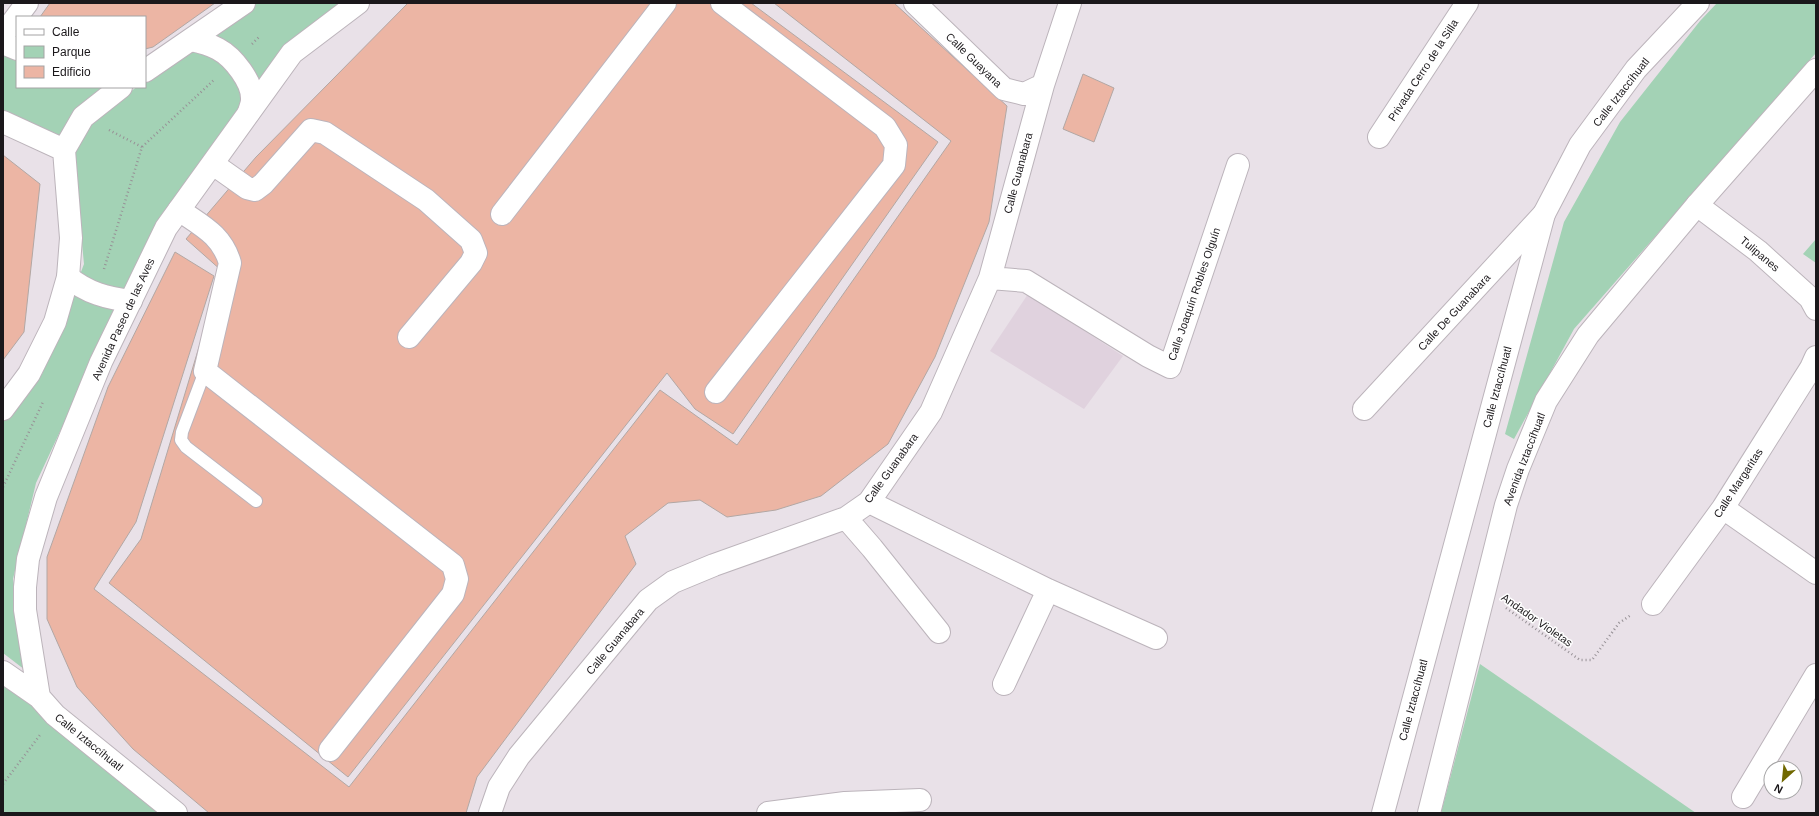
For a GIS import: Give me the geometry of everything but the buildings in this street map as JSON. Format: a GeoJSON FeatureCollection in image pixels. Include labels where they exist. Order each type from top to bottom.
{"type":"FeatureCollection","features":[{"type":"Feature","properties":{"kind":"street"},"geometry":{"type":"LineString","coordinates":[[17,16],[27,3]]}},
{"type":"Feature","properties":{"kind":"street"},"geometry":{"type":"LineString","coordinates":[[146,70],[244,3]]}},
{"type":"Feature","properties":{"kind":"street","name":"Avenida Paseo de las Aves"},"geometry":{"type":"LineString","coordinates":[[39,697],[25,610],[25,587],[28,559],[46,498],[101,362],[166,228],[249,112],[292,53],[358,3]]}},
{"type":"Feature","properties":{"kind":"street"},"geometry":{"type":"LineString","coordinates":[[502,214],[665,3]]}},
{"type":"Feature","properties":{"kind":"street"},"geometry":{"type":"LineString","coordinates":[[716,392],[894,165],[896,145],[885,127],[722,3]]}},
{"type":"Feature","properties":{"kind":"street","name":"Calle Guayana"},"geometry":{"type":"LineString","coordinates":[[916,3],[1004,89],[1024,94],[1043,85]]}},
{"type":"Feature","properties":{"kind":"street","name":"Calle Guanabara"},"geometry":{"type":"LineString","coordinates":[[490,813],[499,787],[519,756],[648,600],[673,582],[714,565],[846,518],[869,502],[931,412],[990,278],[1043,85],[1070,3]]}},
{"type":"Feature","properties":{"kind":"street","name":"Privada Cerro de la Silla"},"geometry":{"type":"LineString","coordinates":[[1379,137],[1467,3]]}},
{"type":"Feature","properties":{"kind":"street","name":"Calle Iztaccíhuatl"},"geometry":{"type":"LineString","coordinates":[[1383,813],[1544,214],[1580,145],[1636,69],[1698,3]]}},
{"type":"Feature","properties":{"kind":"street"},"geometry":{"type":"LineString","coordinates":[[3,35],[16,18]]}},
{"type":"Feature","properties":{"kind":"street"},"geometry":{"type":"LineString","coordinates":[[191,40],[206,43],[220,49],[234,62],[251,89],[252,99],[249,112]]}},
{"type":"Feature","properties":{"kind":"street"},"geometry":{"type":"LineString","coordinates":[[3,43],[16,49]]}},
{"type":"Feature","properties":{"kind":"street","name":"Avenida Iztaccíhuatl"},"geometry":{"type":"LineString","coordinates":[[1429,813],[1506,505],[1518,469],[1546,401],[1588,335],[1697,205],[1816,70]]}},
{"type":"Feature","properties":{"kind":"street"},"geometry":{"type":"LineString","coordinates":[[3,408],[29,374],[55,322],[68,277],[71,238],[64,150],[83,116],[112,89]]}},
{"type":"Feature","properties":{"kind":"street"},"geometry":{"type":"LineString","coordinates":[[3,122],[64,150]]}},
{"type":"Feature","properties":{"kind":"street"},"geometry":{"type":"LineString","coordinates":[[213,164],[247,188],[255,190],[263,184],[311,130],[325,133],[426,200],[438,210],[471,240],[476,253],[471,263],[409,337]]}},
{"type":"Feature","properties":{"kind":"street","name":"Calle Joaquín Robles Olguín"},"geometry":{"type":"LineString","coordinates":[[990,278],[1026,281],[1142,353],[1170,367],[1238,165]]}},
{"type":"Feature","properties":{"kind":"street","name":"Tulipanes"},"geometry":{"type":"LineString","coordinates":[[1697,205],[1758,251],[1810,298],[1816,309]]}},
{"type":"Feature","properties":{"kind":"street"},"geometry":{"type":"LineString","coordinates":[[179,210],[219,238],[226,250],[230,263],[205,371],[453,565],[457,579],[452,594],[330,750]]}},
{"type":"Feature","properties":{"kind":"street","name":"Calle De Guanabara"},"geometry":{"type":"LineString","coordinates":[[1364,409],[1544,214]]}},
{"type":"Feature","properties":{"kind":"street"},"geometry":{"type":"LineString","coordinates":[[68,277],[80,286],[95,294],[112,299],[131,301]]}},
{"type":"Feature","properties":{"kind":"street","name":"Calle Margaritas"},"geometry":{"type":"LineString","coordinates":[[1653,604],[1723,508],[1811,368],[1816,357]]}},
{"type":"Feature","properties":{"kind":"street"},"geometry":{"type":"LineString","coordinates":[[869,502],[1048,590],[1156,638]]}},
{"type":"Feature","properties":{"kind":"street"},"geometry":{"type":"LineString","coordinates":[[1723,508],[1816,573]]}},
{"type":"Feature","properties":{"kind":"street"},"geometry":{"type":"LineString","coordinates":[[846,518],[939,632]]}},
{"type":"Feature","properties":{"kind":"street"},"geometry":{"type":"LineString","coordinates":[[1004,684],[1048,590]]}},
{"type":"Feature","properties":{"kind":"street","name":"Calle Iztaccíhuatl"},"geometry":{"type":"LineString","coordinates":[[3,672],[39,697],[55,715],[176,813]]}},
{"type":"Feature","properties":{"kind":"street"},"geometry":{"type":"LineString","coordinates":[[1742,797],[1816,675]]}},
{"type":"Feature","properties":{"kind":"street"},"geometry":{"type":"LineString","coordinates":[[768,813],[845,803],[920,800]]}},
{"type":"Feature","properties":{"kind":"lane"},"geometry":{"type":"LineString","coordinates":[[205,371],[182,432],[181,440],[186,447],[256,501]]}},
{"type":"Feature","properties":{"kind":"path"},"geometry":{"type":"LineString","coordinates":[[95,294],[142,148],[259,37]]}},
{"type":"Feature","properties":{"kind":"path"},"geometry":{"type":"LineString","coordinates":[[83,116],[142,148]]}},
{"type":"Feature","properties":{"kind":"path"},"geometry":{"type":"LineString","coordinates":[[3,487],[45,397]]}},
{"type":"Feature","properties":{"kind":"path","name":"Andador Violetas"},"geometry":{"type":"LineString","coordinates":[[1484,593],[1580,660],[1592,660],[1619,623],[1632,614],[1653,604]]}},
{"type":"Feature","properties":{"kind":"path"},"geometry":{"type":"LineString","coordinates":[[3,784],[55,715]]}},
{"type":"Feature","properties":{"kind":"shaded area"},"geometry":{"type":"Polygon","coordinates":[[[1028,294],[1123,356],[1084,409],[990,351],[1028,294]]]}},
{"type":"Feature","properties":{"kind":"green space"},"geometry":{"type":"Polygon","coordinates":[[[254,3],[350,3],[290,58],[161,215],[36,483],[13,579],[29,673],[3,653],[3,422],[42,374],[84,264],[73,151],[90,119],[136,88],[146,88],[146,80],[254,3]]]}},
{"type":"Feature","properties":{"kind":"green space"},"geometry":{"type":"Polygon","coordinates":[[[1717,3],[1816,3],[1816,53],[1574,329],[1514,439],[1505,434],[1564,222],[1620,122],[1700,21],[1717,3]]]}},
{"type":"Feature","properties":{"kind":"green space"},"geometry":{"type":"Polygon","coordinates":[[[3,40],[16,46],[16,88],[105,88],[113,92],[64,150],[3,121],[3,40]]]}},
{"type":"Feature","properties":{"kind":"green space"},"geometry":{"type":"Polygon","coordinates":[[[1816,239],[1816,263],[1803,254],[1816,239]]]}},
{"type":"Feature","properties":{"kind":"green space"},"geometry":{"type":"Polygon","coordinates":[[[1480,664],[1696,813],[1441,813],[1480,664]]]}},
{"type":"Feature","properties":{"kind":"green space"},"geometry":{"type":"Polygon","coordinates":[[[3,682],[170,813],[3,813],[3,682]]]}}]}
